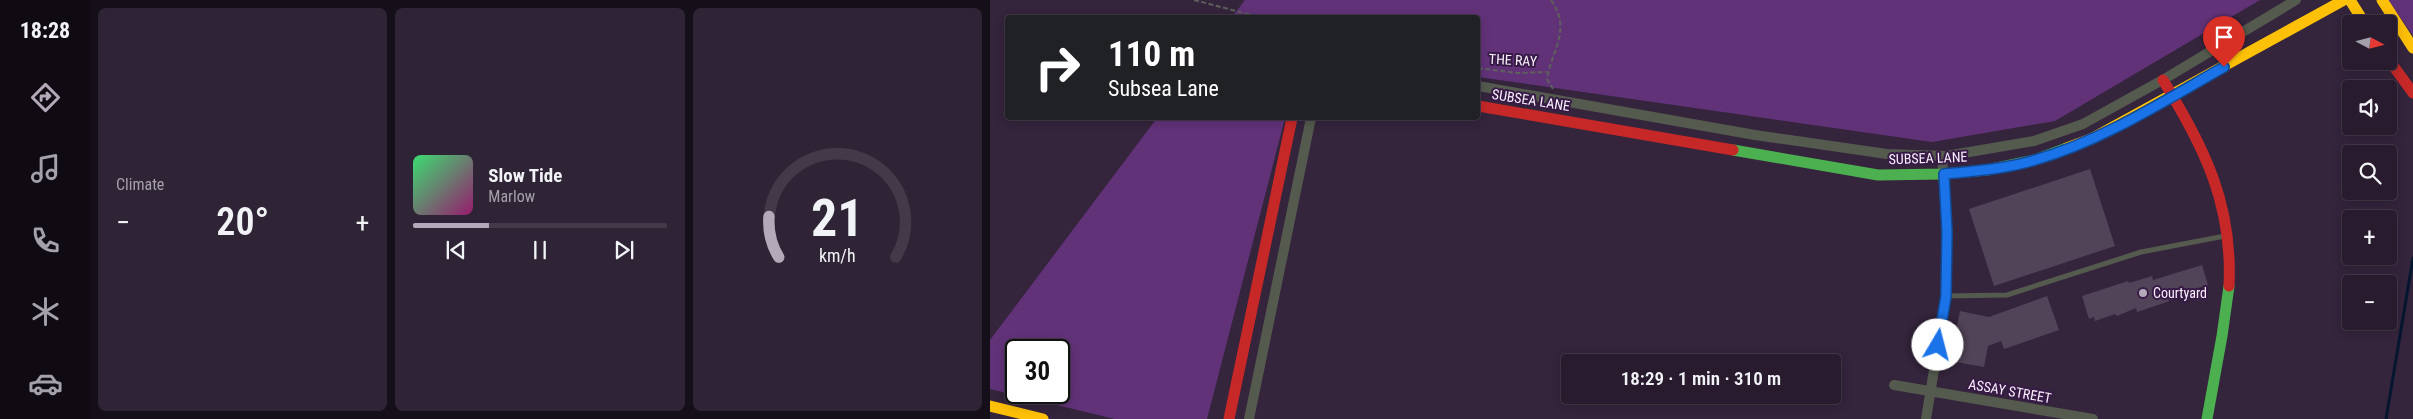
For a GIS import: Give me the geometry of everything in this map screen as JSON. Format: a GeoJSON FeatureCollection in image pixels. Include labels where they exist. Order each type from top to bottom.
{"type":"FeatureCollection","features":[{"type":"Feature","properties":{"kind":"street","name":"SUBSEA LANE"},"geometry":{"type":"LineString","coordinates":[[1480,86],[1755,135],[1887,154],[1942,156],[1987,151],[2034,141],[2083,124],[2164,80],[2296,0]]}},
{"type":"Feature","properties":{"kind":"street","name":"SUBSEA LANE"},"geometry":{"type":"LineString","coordinates":[[1480,106],[1878,175],[1944,174],[1987,170],[2035,160],[2091,139],[2173,96],[2344,0]]}},
{"type":"Feature","properties":{"kind":"street"},"geometry":{"type":"LineString","coordinates":[[2350,0],[2359,15]]}},
{"type":"Feature","properties":{"kind":"street"},"geometry":{"type":"LineString","coordinates":[[2382,0],[2413,48]]}},
{"type":"Feature","properties":{"kind":"street"},"geometry":{"type":"LineString","coordinates":[[2396,70],[2413,93]]}},
{"type":"Feature","properties":{"kind":"street"},"geometry":{"type":"LineString","coordinates":[[2164,80],[2212,170],[2223,204],[2229,236],[2231,263],[2228,307],[2207,419]]}},
{"type":"Feature","properties":{"kind":"street"},"geometry":{"type":"LineString","coordinates":[[1229,419],[1292,120]]}},
{"type":"Feature","properties":{"kind":"street"},"geometry":{"type":"LineString","coordinates":[[1249,419],[1311,120]]}},
{"type":"Feature","properties":{"kind":"street"},"geometry":{"type":"LineString","coordinates":[[1926,419],[1946,296],[1947,232],[1942,156]]}},
{"type":"Feature","properties":{"kind":"street","name":"ASSAY STREET"},"geometry":{"type":"LineString","coordinates":[[1894,385],[2093,419]]}},
{"type":"Feature","properties":{"kind":"street"},"geometry":{"type":"LineString","coordinates":[[990,406],[1042,419]]}},
{"type":"Feature","properties":{"kind":"lane"},"geometry":{"type":"LineString","coordinates":[[1946,296],[2007,295],[2141,252],[2229,236]]}},
{"type":"Feature","properties":{"kind":"path"},"geometry":{"type":"LineString","coordinates":[[1194,0],[1252,15]]}},
{"type":"Feature","properties":{"kind":"path"},"geometry":{"type":"LineString","coordinates":[[1550,0],[1557,13],[1561,33],[1560,41],[1550,60],[1547,79],[1565,102]]}},
{"type":"Feature","properties":{"kind":"path","name":"THE RAY"},"geometry":{"type":"LineString","coordinates":[[1480,68],[1506,72],[1548,72]]}},
{"type":"Feature","properties":{"kind":"shaded area"},"geometry":{"type":"Polygon","coordinates":[[[1245,0],[2260,0],[2055,121],[1932,142],[1480,77],[1480,15],[1234,15],[1245,0]]]}},
{"type":"Feature","properties":{"kind":"shaded area"},"geometry":{"type":"Polygon","coordinates":[[[2388,0],[2413,0],[2413,36],[2388,0]]]}},
{"type":"Feature","properties":{"kind":"shaded area"},"geometry":{"type":"Polygon","coordinates":[[[1155,120],[1284,120],[1207,419],[1115,419],[1052,404],[1070,404],[1070,339],[1005,339],[1005,393],[990,389],[990,340],[1155,120]]]}},
{"type":"Feature","properties":{"kind":"building"},"geometry":{"type":"Polygon","coordinates":[[[2090,169],[2115,246],[1994,286],[1969,209],[2090,169]]]}},
{"type":"Feature","properties":{"kind":"building","name":"Courtyard"},"geometry":{"type":"Polygon","coordinates":[[[2202,265],[2208,285],[2194,289],[2195,293],[2174,296],[2167,302],[2137,312],[2136,308],[2117,316],[2115,314],[2095,321],[2094,317],[2089,319],[2082,296],[2128,281],[2129,283],[2152,276],[2153,280],[2202,265]]]}},
{"type":"Feature","properties":{"kind":"building"},"geometry":{"type":"Polygon","coordinates":[[[2047,296],[2059,330],[2004,349],[2001,341],[1988,346],[1984,367],[1950,361],[1960,311],[1989,317],[2047,296]]]}},
{"type":"Feature","properties":{"kind":"waterway"},"geometry":{"type":"LineString","coordinates":[[2386,419],[2413,258]]}},
{"type":"Feature","properties":{"kind":"traffic: fast"},"geometry":{"type":"LineString","coordinates":[[1733,150],[1878,175],[1944,174],[1987,170],[2035,160],[2067,148]]}},
{"type":"Feature","properties":{"kind":"traffic: fast"},"geometry":{"type":"LineString","coordinates":[[2207,419],[2229,286]]}},
{"type":"Feature","properties":{"kind":"traffic: slow"},"geometry":{"type":"LineString","coordinates":[[2067,148],[2091,139],[2344,0]]}},
{"type":"Feature","properties":{"kind":"traffic: slow"},"geometry":{"type":"LineString","coordinates":[[2350,0],[2359,15]]}},
{"type":"Feature","properties":{"kind":"traffic: slow"},"geometry":{"type":"LineString","coordinates":[[2382,0],[2413,48]]}},
{"type":"Feature","properties":{"kind":"traffic: slow"},"geometry":{"type":"LineString","coordinates":[[990,406],[1043,419]]}},
{"type":"Feature","properties":{"kind":"traffic: jam"},"geometry":{"type":"LineString","coordinates":[[2396,70],[2413,93]]}},
{"type":"Feature","properties":{"kind":"traffic: jam"},"geometry":{"type":"LineString","coordinates":[[2163,80],[2191,129],[2213,177],[2221,202],[2226,228],[2229,256],[2229,286]]}},
{"type":"Feature","properties":{"kind":"traffic: jam"},"geometry":{"type":"LineString","coordinates":[[1480,106],[1733,150]]}},
{"type":"Feature","properties":{"kind":"traffic: jam"},"geometry":{"type":"LineString","coordinates":[[1229,419],[1292,120]]}},
{"type":"Feature","properties":{"kind":"place","name":"Courtyard"},"geometry":{"type":"Point","coordinates":[2143,293]}},
{"type":"Feature","properties":{"kind":"route"},"geometry":{"type":"LineString","coordinates":[[1938,345],[1946,296],[1947,232],[1944,174],[1987,170],[2035,160],[2091,139],[2224,67]]}}]}
